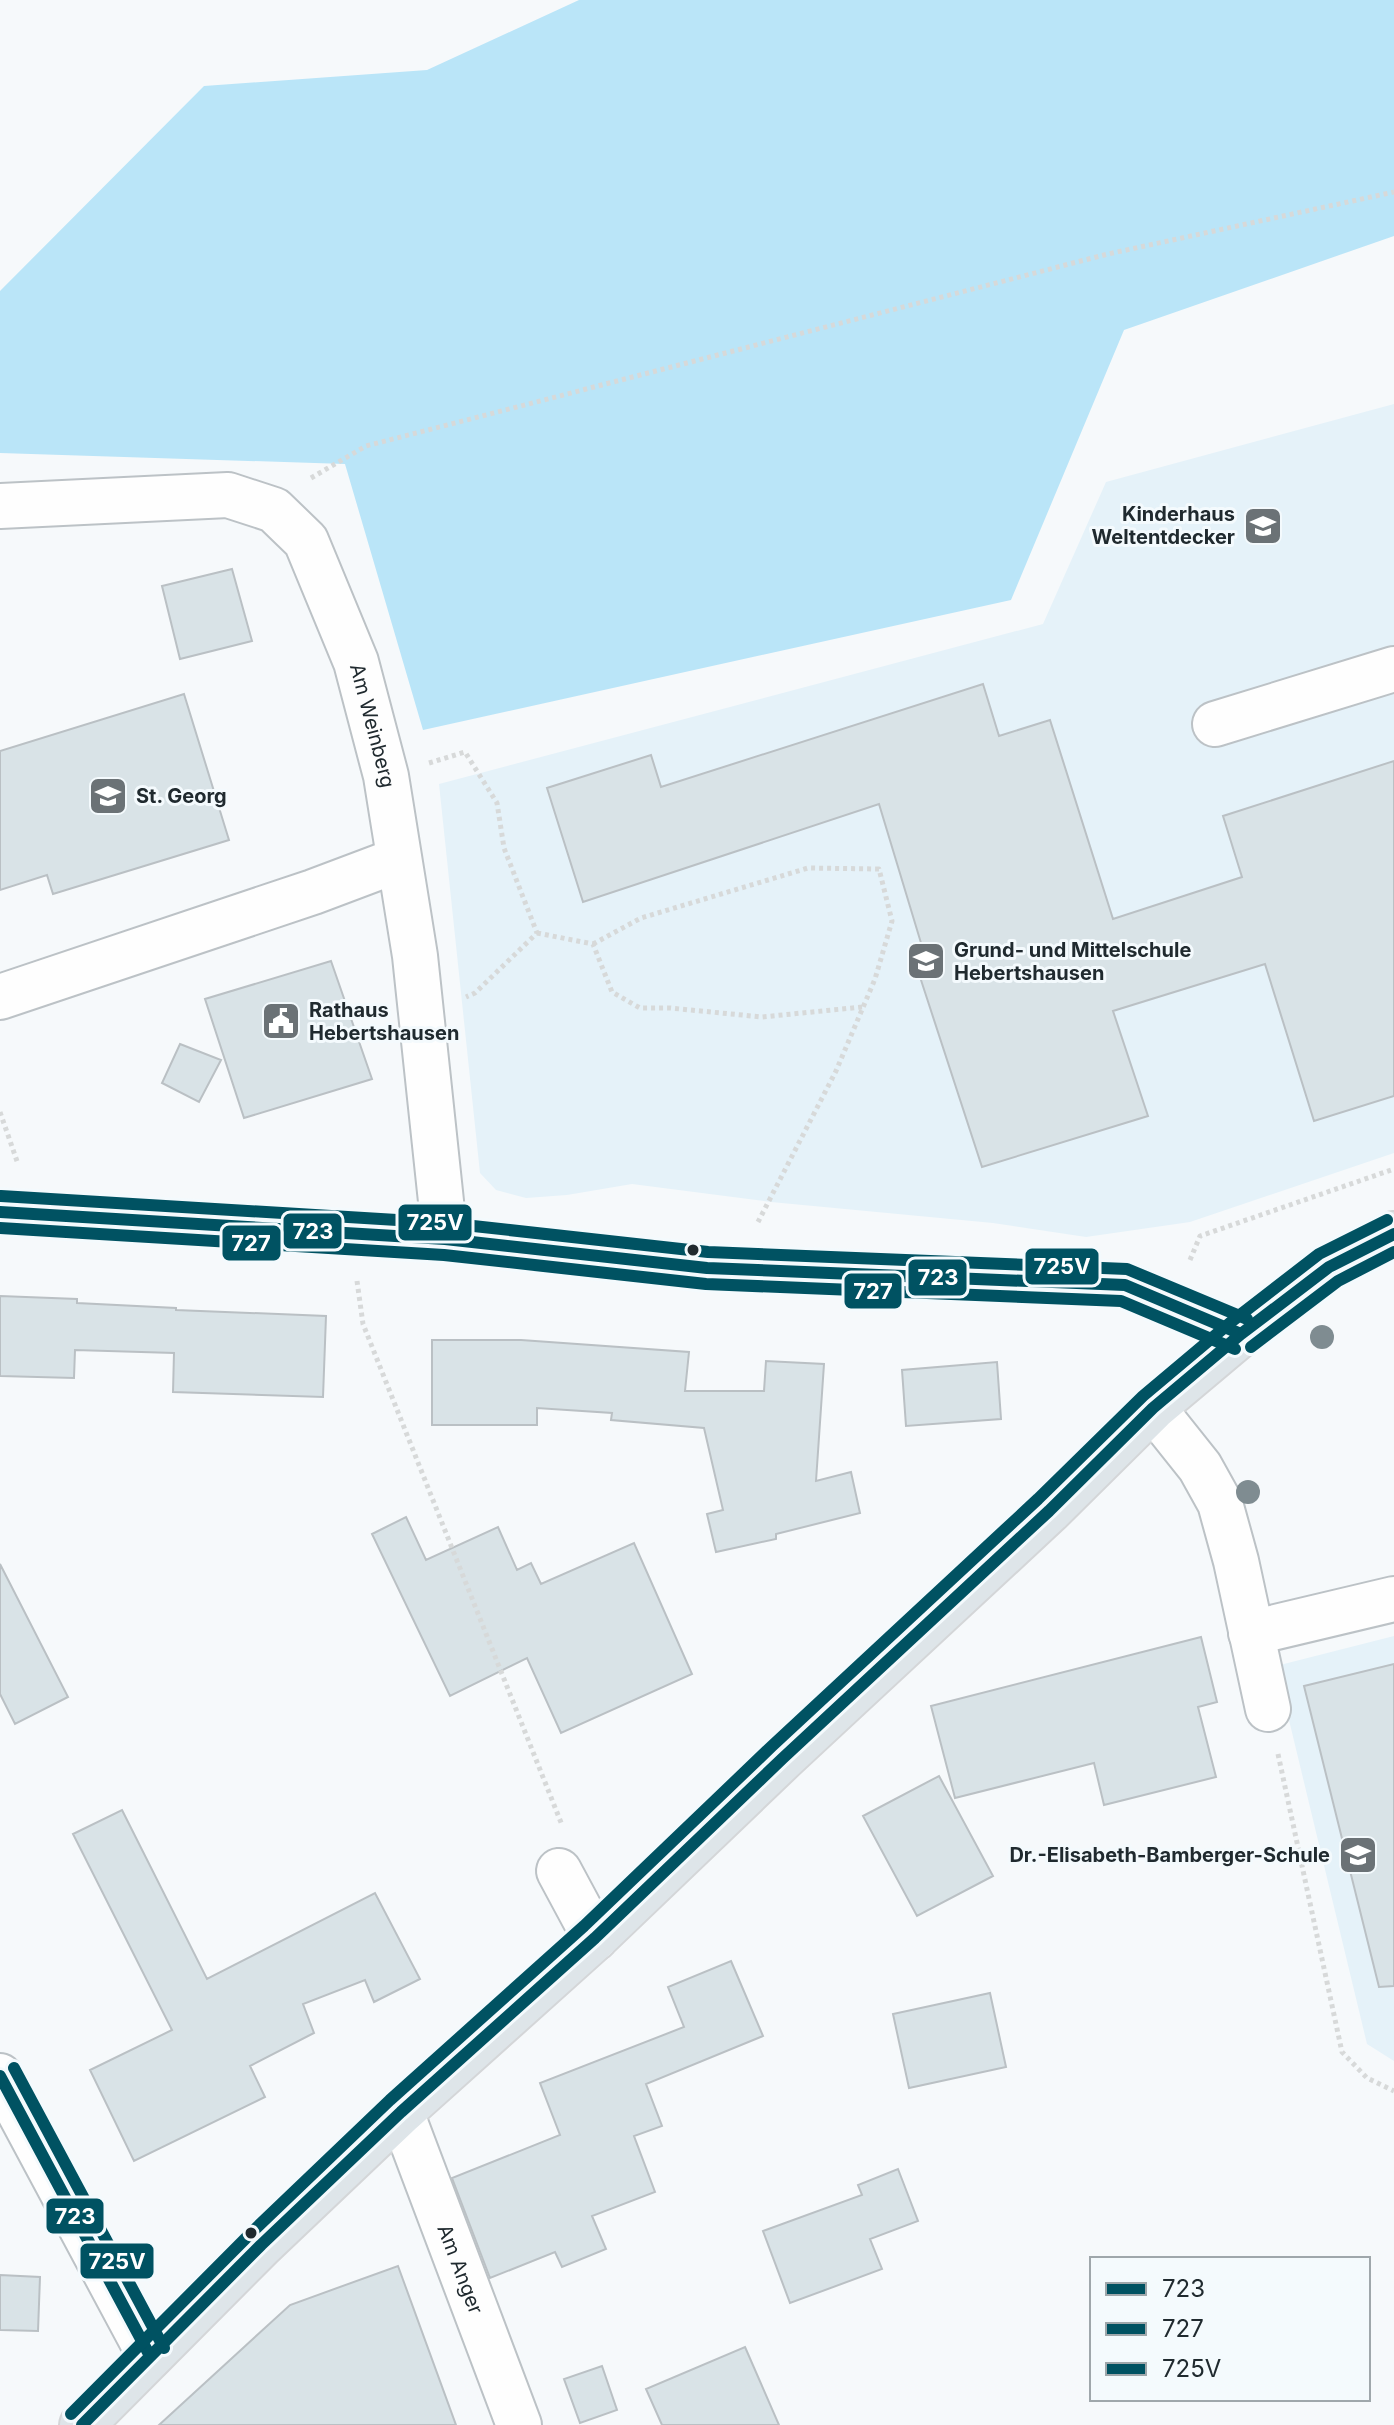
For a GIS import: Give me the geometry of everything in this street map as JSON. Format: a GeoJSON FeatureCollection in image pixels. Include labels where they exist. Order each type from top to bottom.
{"type":"FeatureCollection","features":[{"type":"Feature","properties":{"kind":"main road"},"geometry":{"type":"LineString","coordinates":[[82,2425],[261,2245],[401,2112],[595,1938],[1049,1511],[1153,1408],[1241,1334],[1329,1267],[1394,1234]]}},
{"type":"Feature","properties":{"kind":"street","name":"Am Weinberg"},"geometry":{"type":"LineString","coordinates":[[0,506],[228,495],[274,510],[306,541],[356,662],[386,776],[415,956],[445,1239]]}},
{"type":"Feature","properties":{"kind":"street"},"geometry":{"type":"LineString","coordinates":[[1215,724],[1394,669]]}},
{"type":"Feature","properties":{"kind":"street"},"geometry":{"type":"LineString","coordinates":[[0,997],[313,892],[398,860]]}},
{"type":"Feature","properties":{"kind":"street"},"geometry":{"type":"LineString","coordinates":[[0,1212],[445,1239],[733,1269],[1125,1285],[1241,1334]]}},
{"type":"Feature","properties":{"kind":"street"},"geometry":{"type":"LineString","coordinates":[[1153,1408],[1200,1467],[1220,1503],[1236,1561],[1268,1709]]}},
{"type":"Feature","properties":{"kind":"street"},"geometry":{"type":"LineString","coordinates":[[1251,1633],[1394,1599]]}},
{"type":"Feature","properties":{"kind":"street"},"geometry":{"type":"LineString","coordinates":[[559,1871],[595,1938]]}},
{"type":"Feature","properties":{"kind":"street"},"geometry":{"type":"LineString","coordinates":[[0,2076],[150,2356]]}},
{"type":"Feature","properties":{"kind":"street","name":"Am Anger"},"geometry":{"type":"LineString","coordinates":[[401,2112],[519,2425]]}},
{"type":"Feature","properties":{"kind":"path"},"geometry":{"type":"LineString","coordinates":[[274,510],[319,471],[366,446],[1108,254],[1394,192]]}},
{"type":"Feature","properties":{"kind":"path"},"geometry":{"type":"LineString","coordinates":[[386,776],[465,752],[497,803],[504,848],[537,933]]}},
{"type":"Feature","properties":{"kind":"path"},"geometry":{"type":"LineString","coordinates":[[537,933],[593,944],[641,918],[808,868],[879,869],[892,921],[875,979],[836,1071],[733,1269]]}},
{"type":"Feature","properties":{"kind":"path"},"geometry":{"type":"LineString","coordinates":[[422,1018],[475,993],[537,933]]}},
{"type":"Feature","properties":{"kind":"path"},"geometry":{"type":"LineString","coordinates":[[593,944],[612,992],[640,1008],[762,1017],[862,1007]]}},
{"type":"Feature","properties":{"kind":"path"},"geometry":{"type":"LineString","coordinates":[[351,1233],[363,1324],[562,1826]]}},
{"type":"Feature","properties":{"kind":"path"},"geometry":{"type":"LineString","coordinates":[[1268,1709],[1342,2052],[1367,2078],[1394,2091]]}},
{"type":"Feature","properties":{"kind":"shaded area"},"geometry":{"type":"Polygon","coordinates":[[[579,0],[1394,0],[1394,236],[1124,330],[1011,600],[423,730],[345,464],[0,453],[0,291],[204,86],[427,70],[579,0]]]}},
{"type":"Feature","properties":{"kind":"shaded area","name":"Grund- und Mittelschule Hebertshausen"},"geometry":{"type":"Polygon","coordinates":[[[1394,404],[1394,1153],[1190,1222],[1086,1237],[993,1223],[771,1202],[632,1184],[526,1198],[496,1190],[480,1173],[439,784],[1043,624],[1106,482],[1394,404]]]}},
{"type":"Feature","properties":{"kind":"shaded area","name":"Dr.-Elisabeth-Bamberger-Schule"},"geometry":{"type":"Polygon","coordinates":[[[1394,1636],[1394,2061],[1367,2044],[1276,1666],[1394,1636]]]}},
{"type":"Feature","properties":{"kind":"building"},"geometry":{"type":"Polygon","coordinates":[[[232,569],[252,641],[180,659],[162,586],[232,569]]]}},
{"type":"Feature","properties":{"kind":"building"},"geometry":{"type":"Polygon","coordinates":[[[983,684],[999,736],[1050,720],[1113,919],[1242,877],[1223,816],[1394,761],[1394,1096],[1314,1121],[1265,964],[1113,1011],[1148,1116],[982,1167],[920,977],[931,976],[879,804],[583,902],[547,788],[651,755],[661,787],[983,684]]]}},
{"type":"Feature","properties":{"kind":"building","name":"St. Georg"},"geometry":{"type":"Polygon","coordinates":[[[184,694],[229,840],[53,894],[47,875],[0,890],[0,751],[184,694]]]}},
{"type":"Feature","properties":{"kind":"building","name":"Rathaus Hebertshausen"},"geometry":{"type":"Polygon","coordinates":[[[331,961],[372,1079],[244,1118],[205,999],[331,961]]]}},
{"type":"Feature","properties":{"kind":"building"},"geometry":{"type":"Polygon","coordinates":[[[180,1044],[221,1060],[199,1102],[162,1083],[180,1044]]]}},
{"type":"Feature","properties":{"kind":"building"},"geometry":{"type":"Polygon","coordinates":[[[0,1296],[77,1299],[77,1303],[176,1310],[326,1316],[323,1397],[173,1392],[174,1353],[75,1350],[74,1378],[0,1376],[0,1296]]]}},
{"type":"Feature","properties":{"kind":"building"},"geometry":{"type":"Polygon","coordinates":[[[432,1340],[521,1340],[689,1352],[685,1391],[764,1391],[766,1361],[824,1364],[816,1481],[851,1472],[860,1513],[776,1534],[776,1539],[716,1552],[707,1514],[723,1510],[704,1428],[611,1420],[612,1413],[537,1408],[537,1425],[432,1425],[432,1340]]]}},
{"type":"Feature","properties":{"kind":"building"},"geometry":{"type":"Polygon","coordinates":[[[997,1362],[1001,1419],[906,1426],[902,1370],[997,1362]]]}},
{"type":"Feature","properties":{"kind":"building"},"geometry":{"type":"Polygon","coordinates":[[[406,1517],[426,1560],[498,1527],[517,1570],[531,1563],[541,1584],[634,1543],[692,1674],[561,1733],[527,1658],[450,1696],[372,1534],[406,1517]]]}},
{"type":"Feature","properties":{"kind":"building"},"geometry":{"type":"Polygon","coordinates":[[[0,1564],[68,1697],[15,1724],[0,1694],[0,1564]]]}},
{"type":"Feature","properties":{"kind":"building"},"geometry":{"type":"Polygon","coordinates":[[[1201,1637],[1217,1702],[1198,1707],[1216,1777],[1104,1805],[1094,1763],[955,1798],[931,1706],[1201,1637]]]}},
{"type":"Feature","properties":{"kind":"building"},"geometry":{"type":"Polygon","coordinates":[[[1394,1664],[1394,1986],[1379,1987],[1304,1686],[1394,1664]]]}},
{"type":"Feature","properties":{"kind":"building"},"geometry":{"type":"Polygon","coordinates":[[[939,1776],[993,1876],[917,1916],[863,1816],[939,1776]]]}},
{"type":"Feature","properties":{"kind":"building"},"geometry":{"type":"Polygon","coordinates":[[[122,1810],[207,1979],[375,1893],[420,1979],[374,2002],[365,1980],[303,2004],[314,2033],[250,2066],[265,2097],[134,2161],[90,2070],[172,2030],[73,1834],[122,1810]]]}},
{"type":"Feature","properties":{"kind":"building"},"geometry":{"type":"Polygon","coordinates":[[[731,1961],[763,2036],[646,2084],[662,2126],[634,2136],[655,2192],[592,2216],[606,2249],[562,2267],[555,2252],[490,2278],[452,2178],[560,2135],[540,2083],[684,2027],[668,1987],[731,1961]]]}},
{"type":"Feature","properties":{"kind":"building"},"geometry":{"type":"Polygon","coordinates":[[[990,1993],[1006,2067],[909,2088],[893,2014],[990,1993]]]}},
{"type":"Feature","properties":{"kind":"building"},"geometry":{"type":"Polygon","coordinates":[[[898,2169],[918,2221],[870,2239],[882,2269],[790,2303],[763,2231],[862,2195],[858,2185],[898,2169]]]}},
{"type":"Feature","properties":{"kind":"building"},"geometry":{"type":"Polygon","coordinates":[[[398,2266],[456,2425],[159,2425],[290,2305],[398,2266]]]}},
{"type":"Feature","properties":{"kind":"building"},"geometry":{"type":"Polygon","coordinates":[[[0,2275],[40,2277],[38,2331],[0,2330],[0,2275]]]}},
{"type":"Feature","properties":{"kind":"building"},"geometry":{"type":"Polygon","coordinates":[[[745,2347],[779,2425],[662,2425],[646,2389],[745,2347]]]}},
{"type":"Feature","properties":{"kind":"building"},"geometry":{"type":"Polygon","coordinates":[[[602,2366],[617,2410],[580,2423],[564,2379],[602,2366]]]}},
{"type":"Feature","properties":{"kind":"transit line","name":"725V"},"geometry":{"type":"LineString","coordinates":[[1,1196],[446,1223],[708,1252],[1127,1269],[1247,1319]]}},
{"type":"Feature","properties":{"kind":"transit line","name":"723"},"geometry":{"type":"LineString","coordinates":[[0,1212],[445,1239],[707,1268],[1125,1285],[1241,1334]]}},
{"type":"Feature","properties":{"kind":"transit line","name":"725V"},"geometry":{"type":"LineString","coordinates":[[71,2414],[250,2234],[390,2100],[584,1926],[1038,1499],[1143,1396],[1319,1254],[1387,1220]]}},
{"type":"Feature","properties":{"kind":"transit line","name":"727"},"geometry":{"type":"LineString","coordinates":[[0,1228],[444,1255],[706,1284],[1121,1301],[1235,1349]]}},
{"type":"Feature","properties":{"kind":"transit line","name":"723"},"geometry":{"type":"LineString","coordinates":[[82,2425],[261,2245],[401,2112],[595,1938],[1049,1511],[1153,1408],[1241,1334],[1329,1267],[1394,1234]]}},
{"type":"Feature","properties":{"kind":"transit line","name":"727"},"geometry":{"type":"LineString","coordinates":[[1251,1347],[1338,1281],[1394,1252]]}},
{"type":"Feature","properties":{"kind":"transit line","name":"725V"},"geometry":{"type":"LineString","coordinates":[[14,2068],[164,2348]]}},
{"type":"Feature","properties":{"kind":"transit line","name":"723"},"geometry":{"type":"LineString","coordinates":[[0,2076],[150,2356]]}},
{"type":"Feature","properties":{"kind":"place","name":"Kinderhaus Weltentdecker"},"geometry":{"type":"Point","coordinates":[1263,526]}},
{"type":"Feature","properties":{"kind":"place","name":"St. Georg"},"geometry":{"type":"Point","coordinates":[108,796]}},
{"type":"Feature","properties":{"kind":"place","name":"Grund- und Mittelschule Hebertshausen"},"geometry":{"type":"Point","coordinates":[926,961]}},
{"type":"Feature","properties":{"kind":"place","name":"Rathaus Hebertshausen"},"geometry":{"type":"Point","coordinates":[281,1021]}},
{"type":"Feature","properties":{"kind":"place","name":"Dr.-Elisabeth-Bamberger-Schule"},"geometry":{"type":"Point","coordinates":[1358,1855]}}]}
